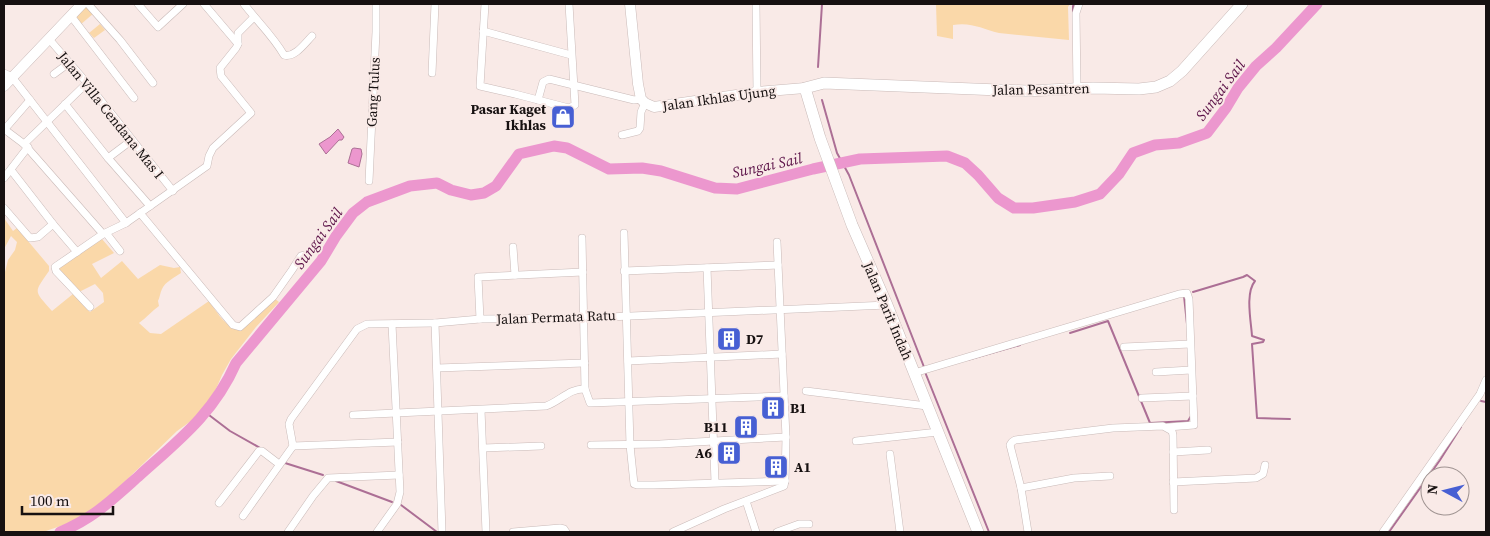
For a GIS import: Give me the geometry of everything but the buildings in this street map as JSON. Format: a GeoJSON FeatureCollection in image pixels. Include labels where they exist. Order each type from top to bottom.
{"type":"FeatureCollection","features":[{"type":"Feature","properties":{"kind":"main road","name":"Jalan Pesantren"},"geometry":{"type":"LineString","coordinates":[[805,88],[824,83],[1000,90],[1139,89],[1156,87],[1170,81],[1191,62],[1242,4]]}},
{"type":"Feature","properties":{"kind":"main road","name":"Jalan Parit Indah"},"geometry":{"type":"LineString","coordinates":[[805,88],[820,138],[852,226],[917,372],[927,406],[978,532]]}},
{"type":"Feature","properties":{"kind":"street"},"geometry":{"type":"LineString","coordinates":[[4,86],[8,75],[49,39],[82,4]]}},
{"type":"Feature","properties":{"kind":"street"},"geometry":{"type":"LineString","coordinates":[[88,4],[120,40],[152,83]]}},
{"type":"Feature","properties":{"kind":"street"},"geometry":{"type":"LineString","coordinates":[[138,4],[158,27],[183,4]]}},
{"type":"Feature","properties":{"kind":"street"},"geometry":{"type":"LineString","coordinates":[[204,4],[238,44]]}},
{"type":"Feature","properties":{"kind":"street"},"geometry":{"type":"LineString","coordinates":[[244,4],[277,43],[284,55],[294,54],[312,36]]}},
{"type":"Feature","properties":{"kind":"street","name":"Gang Tulus"},"geometry":{"type":"LineString","coordinates":[[369,181],[376,4]]}},
{"type":"Feature","properties":{"kind":"street"},"geometry":{"type":"LineString","coordinates":[[432,73],[435,4]]}},
{"type":"Feature","properties":{"kind":"street"},"geometry":{"type":"LineString","coordinates":[[485,4],[480,86],[571,108],[575,105],[569,4]]}},
{"type":"Feature","properties":{"kind":"street","name":"Jalan Ikhlas Ujung"},"geometry":{"type":"LineString","coordinates":[[630,4],[638,84],[643,101],[654,107],[757,92],[805,88]]}},
{"type":"Feature","properties":{"kind":"street"},"geometry":{"type":"LineString","coordinates":[[756,4],[757,92]]}},
{"type":"Feature","properties":{"kind":"street"},"geometry":{"type":"LineString","coordinates":[[1077,89],[1076,13],[1079,4]]}},
{"type":"Feature","properties":{"kind":"street"},"geometry":{"type":"LineString","coordinates":[[70,16],[134,98]]}},
{"type":"Feature","properties":{"kind":"street"},"geometry":{"type":"LineString","coordinates":[[90,307],[56,270],[56,266],[105,234],[126,223],[207,166],[208,156],[213,148],[251,113],[221,76],[220,72],[221,65],[238,44],[238,33],[254,17]]}},
{"type":"Feature","properties":{"kind":"street"},"geometry":{"type":"LineString","coordinates":[[483,31],[572,55]]}},
{"type":"Feature","properties":{"kind":"street","name":"Jalan Villa Cendana Mas I"},"geometry":{"type":"LineString","coordinates":[[49,39],[87,83],[173,191]]}},
{"type":"Feature","properties":{"kind":"street"},"geometry":{"type":"LineString","coordinates":[[54,74],[69,63]]}},
{"type":"Feature","properties":{"kind":"street"},"geometry":{"type":"LineString","coordinates":[[8,75],[48,121],[126,223]]}},
{"type":"Feature","properties":{"kind":"street"},"geometry":{"type":"LineString","coordinates":[[538,100],[543,82],[549,79],[643,101],[640,128],[638,131],[622,135]]}},
{"type":"Feature","properties":{"kind":"street"},"geometry":{"type":"LineString","coordinates":[[4,178],[26,145],[87,83]]}},
{"type":"Feature","properties":{"kind":"street"},"geometry":{"type":"LineString","coordinates":[[30,100],[4,129],[26,145],[120,251]]}},
{"type":"Feature","properties":{"kind":"street"},"geometry":{"type":"LineString","coordinates":[[65,104],[108,158],[150,206]]}},
{"type":"Feature","properties":{"kind":"street"},"geometry":{"type":"LineString","coordinates":[[108,158],[132,140]]}},
{"type":"Feature","properties":{"kind":"street"},"geometry":{"type":"LineString","coordinates":[[11,170],[78,252]]}},
{"type":"Feature","properties":{"kind":"street"},"geometry":{"type":"LineString","coordinates":[[4,208],[30,238],[38,237],[54,224]]}},
{"type":"Feature","properties":{"kind":"street"},"geometry":{"type":"LineString","coordinates":[[140,212],[236,327],[240,327],[273,297],[301,256],[305,255]]}},
{"type":"Feature","properties":{"kind":"street"},"geometry":{"type":"LineString","coordinates":[[624,233],[630,444],[635,484],[785,481]]}},
{"type":"Feature","properties":{"kind":"street"},"geometry":{"type":"LineString","coordinates":[[582,238],[585,389],[589,402],[592,404],[784,396]]}},
{"type":"Feature","properties":{"kind":"street"},"geometry":{"type":"LineString","coordinates":[[673,532],[724,509],[784,486],[786,437],[777,242]]}},
{"type":"Feature","properties":{"kind":"street"},"geometry":{"type":"LineString","coordinates":[[514,247],[515,275]]}},
{"type":"Feature","properties":{"kind":"street"},"geometry":{"type":"LineString","coordinates":[[624,270],[778,265]]}},
{"type":"Feature","properties":{"kind":"street"},"geometry":{"type":"LineString","coordinates":[[707,268],[715,482]]}},
{"type":"Feature","properties":{"kind":"street"},"geometry":{"type":"LineString","coordinates":[[480,320],[478,277],[583,272]]}},
{"type":"Feature","properties":{"kind":"street"},"geometry":{"type":"LineString","coordinates":[[917,372],[1184,293],[1187,294],[1194,425],[1113,428],[1013,441],[1010,445],[1021,488],[1028,532]]}},
{"type":"Feature","properties":{"kind":"street","name":"Jalan Permata Ratu"},"geometry":{"type":"LineString","coordinates":[[293,446],[289,424],[291,419],[317,381],[357,329],[367,324],[585,318],[887,305]]}},
{"type":"Feature","properties":{"kind":"street"},"geometry":{"type":"LineString","coordinates":[[435,323],[442,532]]}},
{"type":"Feature","properties":{"kind":"street"},"geometry":{"type":"LineString","coordinates":[[377,532],[397,504],[400,492],[392,324]]}},
{"type":"Feature","properties":{"kind":"street"},"geometry":{"type":"LineString","coordinates":[[1124,347],[1190,344]]}},
{"type":"Feature","properties":{"kind":"street"},"geometry":{"type":"LineString","coordinates":[[628,361],[782,354]]}},
{"type":"Feature","properties":{"kind":"street"},"geometry":{"type":"LineString","coordinates":[[436,368],[585,363]]}},
{"type":"Feature","properties":{"kind":"street"},"geometry":{"type":"LineString","coordinates":[[1156,372],[1192,370]]}},
{"type":"Feature","properties":{"kind":"street"},"geometry":{"type":"LineString","coordinates":[[1383,532],[1480,394],[1486,380]]}},
{"type":"Feature","properties":{"kind":"street"},"geometry":{"type":"LineString","coordinates":[[354,415],[546,406],[575,389],[585,389]]}},
{"type":"Feature","properties":{"kind":"street"},"geometry":{"type":"LineString","coordinates":[[806,391],[927,406]]}},
{"type":"Feature","properties":{"kind":"street"},"geometry":{"type":"LineString","coordinates":[[1142,398],[1192,396]]}},
{"type":"Feature","properties":{"kind":"street"},"geometry":{"type":"LineString","coordinates":[[481,410],[486,532]]}},
{"type":"Feature","properties":{"kind":"street"},"geometry":{"type":"LineString","coordinates":[[1168,427],[1172,430],[1174,510]]}},
{"type":"Feature","properties":{"kind":"street"},"geometry":{"type":"LineString","coordinates":[[856,441],[938,432]]}},
{"type":"Feature","properties":{"kind":"street"},"geometry":{"type":"LineString","coordinates":[[591,444],[786,437]]}},
{"type":"Feature","properties":{"kind":"street"},"geometry":{"type":"LineString","coordinates":[[243,516],[293,446],[398,442]]}},
{"type":"Feature","properties":{"kind":"street"},"geometry":{"type":"LineString","coordinates":[[482,448],[541,446]]}},
{"type":"Feature","properties":{"kind":"street"},"geometry":{"type":"LineString","coordinates":[[1173,452],[1208,450]]}},
{"type":"Feature","properties":{"kind":"street"},"geometry":{"type":"LineString","coordinates":[[219,503],[259,451],[262,451],[279,464]]}},
{"type":"Feature","properties":{"kind":"street"},"geometry":{"type":"LineString","coordinates":[[890,454],[900,532]]}},
{"type":"Feature","properties":{"kind":"street"},"geometry":{"type":"LineString","coordinates":[[1173,482],[1256,478],[1263,474],[1265,465]]}},
{"type":"Feature","properties":{"kind":"street"},"geometry":{"type":"LineString","coordinates":[[288,532],[328,478],[399,476]]}},
{"type":"Feature","properties":{"kind":"street"},"geometry":{"type":"LineString","coordinates":[[1021,488],[1074,478],[1110,476]]}},
{"type":"Feature","properties":{"kind":"street"},"geometry":{"type":"LineString","coordinates":[[746,501],[756,532]]}},
{"type":"Feature","properties":{"kind":"street"},"geometry":{"type":"LineString","coordinates":[[777,532],[799,524],[809,524]]}},
{"type":"Feature","properties":{"kind":"street"},"geometry":{"type":"LineString","coordinates":[[513,532],[560,528],[566,532]]}},
{"type":"Feature","properties":{"kind":"shaded area"},"geometry":{"type":"Polygon","coordinates":[[[936,4],[1070,4],[1068,7],[1069,40],[999,33],[966,24],[953,25],[953,39],[937,36],[936,4]]]}},
{"type":"Feature","properties":{"kind":"shaded area"},"geometry":{"type":"Polygon","coordinates":[[[86,5],[94,13],[80,25],[73,17],[86,5]]]}},
{"type":"Feature","properties":{"kind":"shaded area"},"geometry":{"type":"Polygon","coordinates":[[[100,24],[105,30],[94,38],[89,33],[100,24]]]}},
{"type":"Feature","properties":{"kind":"shaded area"},"geometry":{"type":"Polygon","coordinates":[[[338,129],[344,137],[326,154],[319,144],[338,129]]]}},
{"type":"Feature","properties":{"kind":"shaded area"},"geometry":{"type":"Polygon","coordinates":[[[354,148],[361,149],[362,154],[359,167],[348,163],[354,148]]]}},
{"type":"Feature","properties":{"kind":"shaded area"},"geometry":{"type":"Polygon","coordinates":[[[4,218],[13,231],[17,228],[49,266],[49,271],[40,284],[38,292],[52,311],[73,294],[90,312],[104,302],[103,293],[95,284],[79,292],[58,268],[102,239],[114,253],[92,264],[101,278],[122,261],[138,279],[160,265],[174,268],[180,267],[181,273],[163,286],[158,301],[159,306],[139,323],[150,333],[161,334],[209,301],[223,320],[234,328],[274,298],[279,302],[231,359],[207,404],[191,421],[177,431],[110,496],[78,520],[43,532],[4,532],[4,276],[8,260],[15,250],[17,242],[11,236],[4,249],[4,218]]]}},
{"type":"Feature","properties":{"kind":"waterway"},"geometry":{"type":"LineString","coordinates":[[818,67],[822,4]]}},
{"type":"Feature","properties":{"kind":"waterway"},"geometry":{"type":"LineString","coordinates":[[1073,13],[1073,6],[1075,4]]}},
{"type":"Feature","properties":{"kind":"waterway","name":"Sungai Sail"},"geometry":{"type":"LineString","coordinates":[[60,532],[83,521],[103,507],[194,425],[217,397],[236,363],[321,261],[353,213],[367,202],[410,186],[437,183],[451,190],[471,195],[484,193],[496,186],[519,154],[554,146],[567,148],[609,169],[642,168],[661,171],[715,188],[737,189],[860,159],[947,156],[965,163],[998,198],[1014,208],[1033,208],[1075,202],[1100,194],[1119,174],[1133,153],[1155,145],[1179,143],[1207,133],[1238,88],[1256,66],[1276,48],[1317,4]]}},
{"type":"Feature","properties":{"kind":"waterway"},"geometry":{"type":"LineString","coordinates":[[822,100],[837,153],[849,175],[924,367]]}},
{"type":"Feature","properties":{"kind":"waterway"},"geometry":{"type":"LineString","coordinates":[[1193,292],[1247,275],[1255,281],[1249,300],[1252,336],[1264,340],[1263,342],[1252,344],[1257,418],[1290,419]]}},
{"type":"Feature","properties":{"kind":"waterway"},"geometry":{"type":"LineString","coordinates":[[1184,296],[1187,324]]}},
{"type":"Feature","properties":{"kind":"waterway"},"geometry":{"type":"LineString","coordinates":[[1070,333],[1108,321],[1150,423],[1188,421],[1191,416]]}},
{"type":"Feature","properties":{"kind":"waterway"},"geometry":{"type":"LineString","coordinates":[[967,360],[1020,345]]}},
{"type":"Feature","properties":{"kind":"waterway"},"geometry":{"type":"LineString","coordinates":[[925,372],[989,532]]}},
{"type":"Feature","properties":{"kind":"waterway"},"geometry":{"type":"LineString","coordinates":[[1481,401],[1486,402]]}},
{"type":"Feature","properties":{"kind":"waterway"},"geometry":{"type":"LineString","coordinates":[[205,412],[230,431],[262,449]]}},
{"type":"Feature","properties":{"kind":"waterway"},"geometry":{"type":"LineString","coordinates":[[1389,532],[1461,427]]}},
{"type":"Feature","properties":{"kind":"waterway"},"geometry":{"type":"LineString","coordinates":[[285,463],[323,475]]}},
{"type":"Feature","properties":{"kind":"waterway"},"geometry":{"type":"LineString","coordinates":[[336,481],[392,502]]}},
{"type":"Feature","properties":{"kind":"waterway"},"geometry":{"type":"LineString","coordinates":[[401,505],[437,532]]}},
{"type":"Feature","properties":{"kind":"place","name":"Pasar Kaget Ikhlas"},"geometry":{"type":"Point","coordinates":[563,117]}},
{"type":"Feature","properties":{"kind":"place","name":"D7"},"geometry":{"type":"Point","coordinates":[729,339]}},
{"type":"Feature","properties":{"kind":"place","name":"B1"},"geometry":{"type":"Point","coordinates":[773,408]}},
{"type":"Feature","properties":{"kind":"place","name":"B11"},"geometry":{"type":"Point","coordinates":[746,427]}},
{"type":"Feature","properties":{"kind":"place","name":"A6"},"geometry":{"type":"Point","coordinates":[729,453]}},
{"type":"Feature","properties":{"kind":"place","name":"A1"},"geometry":{"type":"Point","coordinates":[776,467]}}]}
